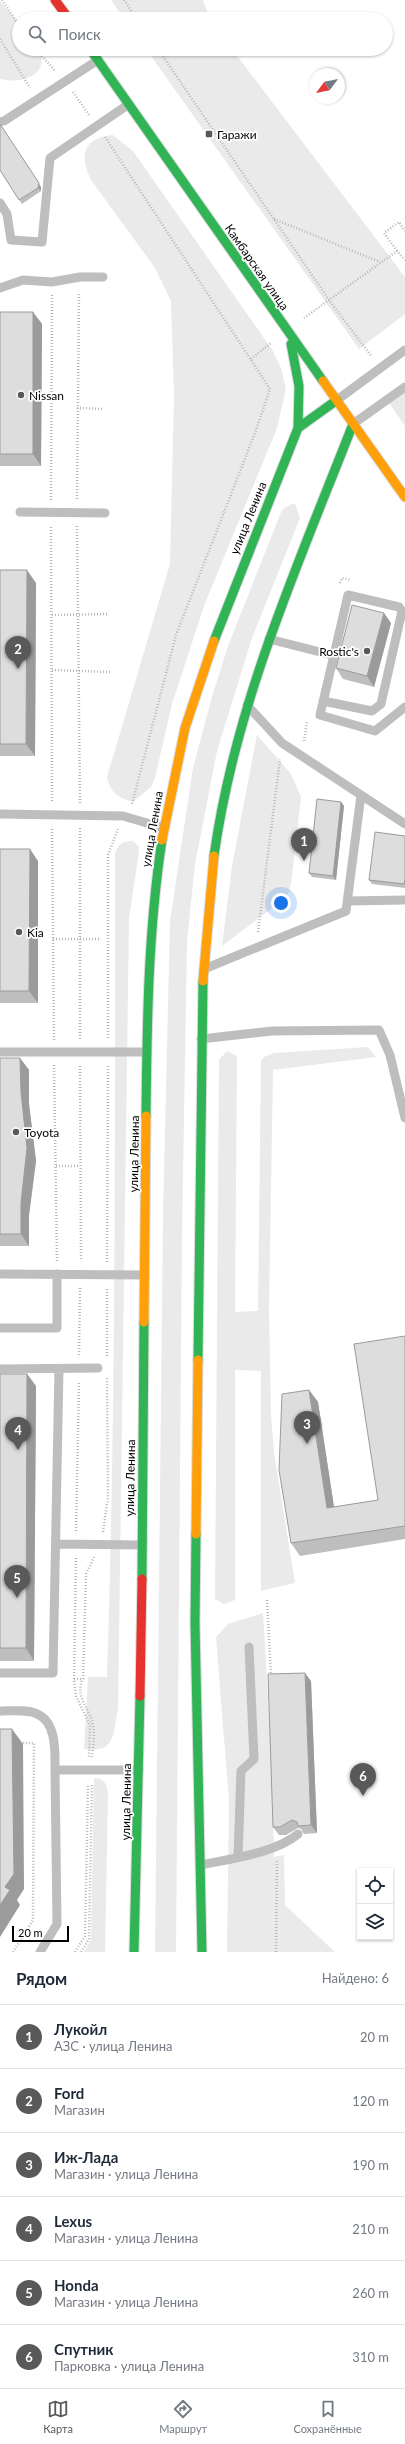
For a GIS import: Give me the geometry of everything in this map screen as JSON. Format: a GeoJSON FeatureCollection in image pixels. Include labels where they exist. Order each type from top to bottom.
{"type":"FeatureCollection","features":[{"type":"Feature","properties":{"kind":"main road"},"geometry":{"type":"LineString","coordinates":[[55,0],[64,12]]}},
{"type":"Feature","properties":{"kind":"main road","name":"Камбарская улица"},"geometry":{"type":"LineString","coordinates":[[95,56],[405,497]]}},
{"type":"Feature","properties":{"kind":"main road","name":"улица Ленина"},"geometry":{"type":"LineString","coordinates":[[134,1952],[142,1545],[147,1052],[154,886],[164,828],[185,728],[203,668],[298,428],[301,397],[300,384],[287,331]]}},
{"type":"Feature","properties":{"kind":"main road"},"geometry":{"type":"LineString","coordinates":[[298,428],[337,400]]}},
{"type":"Feature","properties":{"kind":"main road"},"geometry":{"type":"LineString","coordinates":[[202,1952],[195,1623],[201,1039],[203,970],[207,910],[226,785],[247,705],[269,639],[353,424]]}},
{"type":"Feature","properties":{"kind":"lane"},"geometry":{"type":"LineString","coordinates":[[0,122],[4,122],[98,60]]}},
{"type":"Feature","properties":{"kind":"lane"},"geometry":{"type":"LineString","coordinates":[[0,204],[7,214],[11,240],[42,242],[50,158],[129,104]]}},
{"type":"Feature","properties":{"kind":"lane"},"geometry":{"type":"LineString","coordinates":[[0,288],[23,280],[52,282],[80,277],[104,276]]}},
{"type":"Feature","properties":{"kind":"lane"},"geometry":{"type":"LineString","coordinates":[[337,400],[405,350]]}},
{"type":"Feature","properties":{"kind":"lane"},"geometry":{"type":"LineString","coordinates":[[353,424],[405,387]]}},
{"type":"Feature","properties":{"kind":"lane"},"geometry":{"type":"LineString","coordinates":[[20,512],[105,513]]}},
{"type":"Feature","properties":{"kind":"lane"},"geometry":{"type":"LineString","coordinates":[[323,701],[372,710],[381,704],[404,613],[399,607],[348,595],[332,654],[320,715],[374,731],[405,707]]}},
{"type":"Feature","properties":{"kind":"lane"},"geometry":{"type":"LineString","coordinates":[[269,639],[332,654]]}},
{"type":"Feature","properties":{"kind":"lane"},"geometry":{"type":"LineString","coordinates":[[247,705],[282,743],[405,824]]}},
{"type":"Feature","properties":{"kind":"lane"},"geometry":{"type":"LineString","coordinates":[[203,970],[346,911],[362,795]]}},
{"type":"Feature","properties":{"kind":"lane"},"geometry":{"type":"LineString","coordinates":[[0,814],[52,813],[122,816],[164,828]]}},
{"type":"Feature","properties":{"kind":"lane"},"geometry":{"type":"LineString","coordinates":[[348,901],[405,900]]}},
{"type":"Feature","properties":{"kind":"lane"},"geometry":{"type":"LineString","coordinates":[[201,1039],[272,1031],[379,1030],[390,1055],[405,1118]]}},
{"type":"Feature","properties":{"kind":"lane"},"geometry":{"type":"LineString","coordinates":[[0,1052],[147,1052]]}},
{"type":"Feature","properties":{"kind":"lane"},"geometry":{"type":"LineString","coordinates":[[0,1274],[145,1275]]}},
{"type":"Feature","properties":{"kind":"lane"},"geometry":{"type":"LineString","coordinates":[[0,1328],[57,1328],[57,1274]]}},
{"type":"Feature","properties":{"kind":"lane"},"geometry":{"type":"LineString","coordinates":[[0,1673],[53,1673],[59,1368]]}},
{"type":"Feature","properties":{"kind":"lane"},"geometry":{"type":"LineString","coordinates":[[0,1369],[103,1369]]}},
{"type":"Feature","properties":{"kind":"lane"},"geometry":{"type":"LineString","coordinates":[[56,1544],[142,1545]]}},
{"type":"Feature","properties":{"kind":"lane"},"geometry":{"type":"LineString","coordinates":[[238,1857],[241,1771],[254,1760],[249,1648]]}},
{"type":"Feature","properties":{"kind":"lane"},"geometry":{"type":"LineString","coordinates":[[0,1711],[37,1713],[47,1721],[55,1745],[57,1924],[40,1952]]}},
{"type":"Feature","properties":{"kind":"lane"},"geometry":{"type":"LineString","coordinates":[[55,1770],[138,1770]]}},
{"type":"Feature","properties":{"kind":"lane"},"geometry":{"type":"LineString","coordinates":[[201,1866],[277,1846],[291,1840],[298,1834]]}},
{"type":"Feature","properties":{"kind":"path"},"geometry":{"type":"LineString","coordinates":[[2,0],[12,15]]}},
{"type":"Feature","properties":{"kind":"path"},"geometry":{"type":"LineString","coordinates":[[124,0],[132,12]]}},
{"type":"Feature","properties":{"kind":"path"},"geometry":{"type":"LineString","coordinates":[[0,38],[38,100]]}},
{"type":"Feature","properties":{"kind":"path"},"geometry":{"type":"LineString","coordinates":[[163,56],[329,300],[380,368]]}},
{"type":"Feature","properties":{"kind":"path"},"geometry":{"type":"LineString","coordinates":[[97,126],[270,389],[255,433],[176,635],[162,680],[133,802],[122,816],[108,855],[107,1362]]}},
{"type":"Feature","properties":{"kind":"path"},"geometry":{"type":"LineString","coordinates":[[273,219],[381,263]]}},
{"type":"Feature","properties":{"kind":"path"},"geometry":{"type":"LineString","coordinates":[[405,231],[399,222],[384,233],[405,260]]}},
{"type":"Feature","properties":{"kind":"path"},"geometry":{"type":"LineString","coordinates":[[251,359],[397,250]]}},
{"type":"Feature","properties":{"kind":"path"},"geometry":{"type":"LineString","coordinates":[[80,277],[77,408],[77,615],[80,814],[81,1274],[74,1679],[76,1696],[90,1725],[89,1940],[81,1952]]}},
{"type":"Feature","properties":{"kind":"path"},"geometry":{"type":"LineString","coordinates":[[52,282],[52,813],[57,1274]]}},
{"type":"Feature","properties":{"kind":"path"},"geometry":{"type":"LineString","coordinates":[[77,408],[104,409]]}},
{"type":"Feature","properties":{"kind":"path"},"geometry":{"type":"LineString","coordinates":[[52,615],[108,614]]}},
{"type":"Feature","properties":{"kind":"path"},"geometry":{"type":"LineString","coordinates":[[52,670],[110,672]]}},
{"type":"Feature","properties":{"kind":"path"},"geometry":{"type":"LineString","coordinates":[[257,947],[282,743]]}},
{"type":"Feature","properties":{"kind":"path"},"geometry":{"type":"LineString","coordinates":[[53,939],[99,939]]}},
{"type":"Feature","properties":{"kind":"path"},"geometry":{"type":"LineString","coordinates":[[56,1166],[80,1166]]}},
{"type":"Feature","properties":{"kind":"path"},"geometry":{"type":"LineString","coordinates":[[75,1952],[85,1936],[90,1769],[93,1725],[81,1695],[80,1685],[83,1679],[86,1574],[100,1545],[108,1497],[103,1369]]}},
{"type":"Feature","properties":{"kind":"path"},"geometry":{"type":"LineString","coordinates":[[267,1600],[271,1679]]}},
{"type":"Feature","properties":{"kind":"path"},"geometry":{"type":"LineString","coordinates":[[74,1679],[83,1679]]}},
{"type":"Feature","properties":{"kind":"path"},"geometry":{"type":"LineString","coordinates":[[13,1952],[33,1920],[34,1750],[34,1743],[14,1743]]}},
{"type":"Feature","properties":{"kind":"path"},"geometry":{"type":"LineString","coordinates":[[276,1952],[277,1846]]}},
{"type":"Feature","properties":{"kind":"shaded area"},"geometry":{"type":"Polygon","coordinates":[[[111,0],[203,0],[207,12],[119,12],[111,0]]]}},
{"type":"Feature","properties":{"kind":"shaded area"},"geometry":{"type":"Polygon","coordinates":[[[0,1],[12,15],[12,56],[41,56],[42,58],[41,66],[32,76],[16,80],[0,79],[0,1]]]}},
{"type":"Feature","properties":{"kind":"shaded area"},"geometry":{"type":"Polygon","coordinates":[[[151,56],[237,56],[405,277],[405,314],[359,349],[151,56]]]}},
{"type":"Feature","properties":{"kind":"shaded area"},"geometry":{"type":"Polygon","coordinates":[[[113,135],[133,151],[273,351],[281,368],[286,389],[277,428],[204,606],[172,704],[155,778],[151,787],[133,802],[119,797],[110,787],[107,777],[170,564],[174,395],[171,301],[155,268],[91,180],[85,163],[86,149],[90,144],[95,140],[113,135]]]}},
{"type":"Feature","properties":{"kind":"shaded area"},"geometry":{"type":"Polygon","coordinates":[[[405,391],[405,426],[389,403],[405,391]]]}},
{"type":"Feature","properties":{"kind":"shaded area"},"geometry":{"type":"Polygon","coordinates":[[[291,504],[295,504],[300,518],[252,638],[217,751],[195,864],[187,941],[182,1235],[176,1952],[155,1952],[163,1216],[170,921],[193,768],[211,700],[228,646],[282,510],[291,504]]]}},
{"type":"Feature","properties":{"kind":"shaded area"},"geometry":{"type":"Polygon","coordinates":[[[257,735],[291,774],[301,797],[291,884],[289,892],[284,899],[222,946],[232,866],[257,735]]]}},
{"type":"Feature","properties":{"kind":"shaded area"},"geometry":{"type":"Polygon","coordinates":[[[133,841],[139,847],[139,851],[129,919],[118,1709],[111,1740],[108,1745],[94,1750],[84,1749],[88,1677],[107,1677],[110,1574],[114,1266],[115,855],[121,844],[133,841]]]}},
{"type":"Feature","properties":{"kind":"shaded area"},"geometry":{"type":"Polygon","coordinates":[[[368,1047],[376,1057],[273,1070],[269,1309],[271,1415],[274,1452],[295,1583],[261,1591],[261,1371],[235,1370],[235,1600],[224,1604],[215,1599],[219,1060],[227,1051],[237,1056],[235,1312],[258,1311],[261,1061],[264,1057],[274,1053],[368,1047]]]}},
{"type":"Feature","properties":{"kind":"shaded area"},"geometry":{"type":"Polygon","coordinates":[[[263,1613],[272,1767],[274,1857],[284,1855],[285,1905],[335,1952],[227,1952],[229,1801],[216,1637],[228,1624],[263,1613]]]}},
{"type":"Feature","properties":{"kind":"shaded area"},"geometry":{"type":"Polygon","coordinates":[[[94,1778],[103,1780],[107,1787],[108,1793],[105,1952],[84,1952],[91,1940],[94,1778]]]}},
{"type":"Feature","properties":{"kind":"building"},"geometry":{"type":"Polygon","coordinates":[[[0,124],[39,183],[38,188],[19,200],[0,170],[0,124]]]}},
{"type":"Feature","properties":{"kind":"building","name":"Nissan"},"geometry":{"type":"Polygon","coordinates":[[[0,312],[33,312],[33,454],[0,454],[0,312]]]}},
{"type":"Feature","properties":{"kind":"building"},"geometry":{"type":"Polygon","coordinates":[[[0,570],[27,570],[26,744],[0,744],[0,570]]]}},
{"type":"Feature","properties":{"kind":"building","name":"Rostic's"},"geometry":{"type":"Polygon","coordinates":[[[352,605],[384,613],[367,676],[336,668],[352,605]]]}},
{"type":"Feature","properties":{"kind":"building"},"geometry":{"type":"Polygon","coordinates":[[[317,799],[341,802],[333,876],[309,873],[317,799]]]}},
{"type":"Feature","properties":{"kind":"building"},"geometry":{"type":"Polygon","coordinates":[[[375,832],[405,836],[404,884],[369,880],[375,832]]]}},
{"type":"Feature","properties":{"kind":"building","name":"Kia"},"geometry":{"type":"Polygon","coordinates":[[[0,849],[30,849],[29,991],[0,991],[0,849]]]}},
{"type":"Feature","properties":{"kind":"building","name":"Toyota"},"geometry":{"type":"Polygon","coordinates":[[[0,1058],[20,1058],[21,1092],[27,1148],[21,1203],[21,1234],[0,1234],[0,1058]]]}},
{"type":"Feature","properties":{"kind":"building"},"geometry":{"type":"Polygon","coordinates":[[[405,1336],[405,1526],[291,1543],[279,1470],[282,1394],[309,1390],[327,1508],[378,1500],[354,1344],[405,1336]]]}},
{"type":"Feature","properties":{"kind":"building"},"geometry":{"type":"Polygon","coordinates":[[[0,1374],[27,1374],[26,1648],[0,1648],[0,1374]]]}},
{"type":"Feature","properties":{"kind":"building"},"geometry":{"type":"Polygon","coordinates":[[[305,1673],[311,1825],[298,1826],[297,1822],[292,1820],[280,1827],[273,1827],[268,1674],[305,1673]]]}},
{"type":"Feature","properties":{"kind":"building"},"geometry":{"type":"Polygon","coordinates":[[[0,1729],[12,1729],[14,1874],[5,1887],[10,1890],[0,1905],[0,1729]]]}},
{"type":"Feature","properties":{"kind":"traffic: fast"},"geometry":{"type":"LineString","coordinates":[[95,56],[323,381]]}},
{"type":"Feature","properties":{"kind":"traffic: fast"},"geometry":{"type":"LineString","coordinates":[[291,344],[299,386],[298,428]]}},
{"type":"Feature","properties":{"kind":"traffic: fast"},"geometry":{"type":"LineString","coordinates":[[214,641],[298,428],[337,400]]}},
{"type":"Feature","properties":{"kind":"traffic: fast"},"geometry":{"type":"LineString","coordinates":[[214,856],[224,800],[237,744],[253,690],[290,583],[353,424]]}},
{"type":"Feature","properties":{"kind":"traffic: fast"},"geometry":{"type":"LineString","coordinates":[[146,1116],[151,943],[157,874],[162,840]]}},
{"type":"Feature","properties":{"kind":"traffic: fast"},"geometry":{"type":"LineString","coordinates":[[198,1360],[203,981]]}},
{"type":"Feature","properties":{"kind":"traffic: fast"},"geometry":{"type":"LineString","coordinates":[[142,1579],[144,1322]]}},
{"type":"Feature","properties":{"kind":"traffic: fast"},"geometry":{"type":"LineString","coordinates":[[196,1534],[195,1623],[202,1952]]}},
{"type":"Feature","properties":{"kind":"traffic: fast"},"geometry":{"type":"LineString","coordinates":[[134,1952],[140,1696]]}},
{"type":"Feature","properties":{"kind":"traffic: slow"},"geometry":{"type":"LineString","coordinates":[[323,381],[405,497]]}},
{"type":"Feature","properties":{"kind":"traffic: slow"},"geometry":{"type":"LineString","coordinates":[[162,840],[185,728],[214,641]]}},
{"type":"Feature","properties":{"kind":"traffic: slow"},"geometry":{"type":"LineString","coordinates":[[203,981],[214,856]]}},
{"type":"Feature","properties":{"kind":"traffic: slow"},"geometry":{"type":"LineString","coordinates":[[144,1322],[146,1116]]}},
{"type":"Feature","properties":{"kind":"traffic: slow"},"geometry":{"type":"LineString","coordinates":[[196,1534],[198,1360]]}},
{"type":"Feature","properties":{"kind":"traffic: jam"},"geometry":{"type":"LineString","coordinates":[[55,0],[64,12]]}},
{"type":"Feature","properties":{"kind":"traffic: jam"},"geometry":{"type":"LineString","coordinates":[[140,1696],[142,1579]]}},
{"type":"Feature","properties":{"kind":"place","name":"Гаражи"},"geometry":{"type":"Point","coordinates":[209,134]}},
{"type":"Feature","properties":{"kind":"place","name":"Nissan"},"geometry":{"type":"Point","coordinates":[21,395]}},
{"type":"Feature","properties":{"kind":"place","name":"Rostic's"},"geometry":{"type":"Point","coordinates":[367,651]}},
{"type":"Feature","properties":{"kind":"place","name":"Ford"},"geometry":{"type":"Point","coordinates":[18,669]}},
{"type":"Feature","properties":{"kind":"place","name":"Лукойл"},"geometry":{"type":"Point","coordinates":[304,861]}},
{"type":"Feature","properties":{"kind":"place","name":"Kia"},"geometry":{"type":"Point","coordinates":[19,932]}},
{"type":"Feature","properties":{"kind":"place","name":"Toyota"},"geometry":{"type":"Point","coordinates":[16,1132]}},
{"type":"Feature","properties":{"kind":"place","name":"Иж-Лада"},"geometry":{"type":"Point","coordinates":[307,1444]}},
{"type":"Feature","properties":{"kind":"place","name":"Lexus"},"geometry":{"type":"Point","coordinates":[18,1450]}},
{"type":"Feature","properties":{"kind":"place","name":"Honda"},"geometry":{"type":"Point","coordinates":[17,1598]}},
{"type":"Feature","properties":{"kind":"place","name":"Спутник"},"geometry":{"type":"Point","coordinates":[363,1796]}}]}
